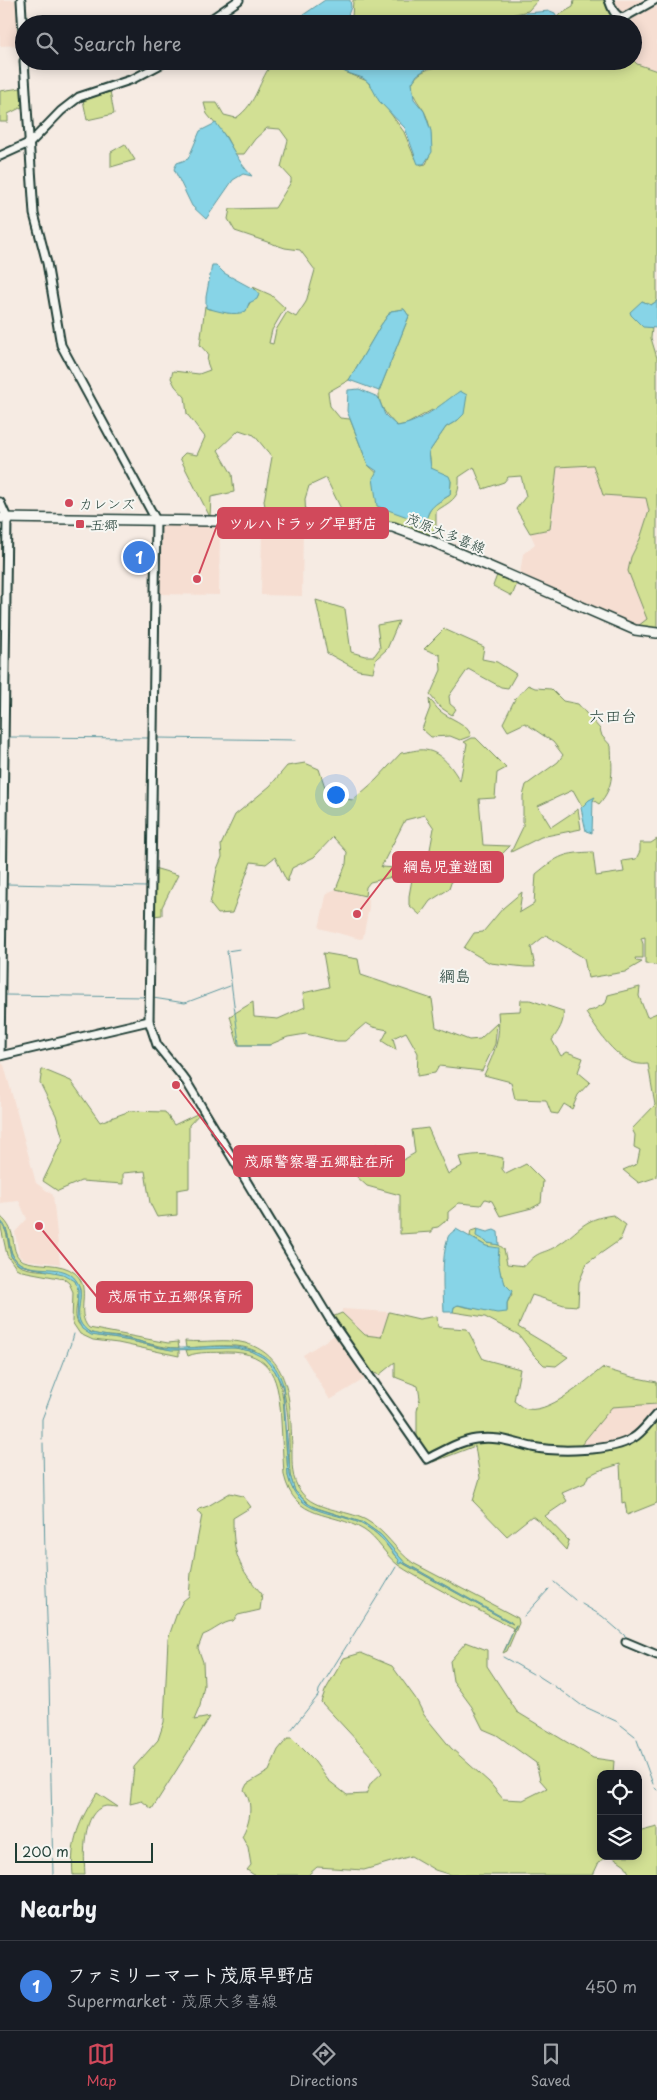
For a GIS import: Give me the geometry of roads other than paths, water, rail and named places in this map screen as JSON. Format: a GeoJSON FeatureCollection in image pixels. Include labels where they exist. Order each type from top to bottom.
{"type":"FeatureCollection","features":[{"type":"Feature","properties":{"kind":"main road","name":"茂原大多喜線"},"geometry":{"type":"LineString","coordinates":[[4,518],[354,523],[393,527],[431,541],[635,630],[657,634]]}},
{"type":"Feature","properties":{"kind":"street"},"geometry":{"type":"LineString","coordinates":[[21,0],[22,15]]}},
{"type":"Feature","properties":{"kind":"street"},"geometry":{"type":"LineString","coordinates":[[217,15],[239,0]]}},
{"type":"Feature","properties":{"kind":"street"},"geometry":{"type":"LineString","coordinates":[[609,0],[616,15]]}},
{"type":"Feature","properties":{"kind":"street"},"geometry":{"type":"LineString","coordinates":[[629,15],[655,0]]}},
{"type":"Feature","properties":{"kind":"street"},"geometry":{"type":"LineString","coordinates":[[25,70],[31,142],[34,214],[47,264],[61,345],[156,520],[149,1021],[157,1045],[186,1081],[329,1318],[427,1459],[465,1441],[474,1439],[504,1438],[528,1446],[558,1451],[620,1444],[633,1438],[657,1414]]}},
{"type":"Feature","properties":{"kind":"street"},"geometry":{"type":"LineString","coordinates":[[0,156],[31,142],[61,111],[79,97],[132,79],[150,70]]}},
{"type":"Feature","properties":{"kind":"street"},"geometry":{"type":"LineString","coordinates":[[0,502],[4,518],[0,1056],[149,1021]]}},
{"type":"Feature","properties":{"kind":"street"},"geometry":{"type":"LineString","coordinates":[[626,1642],[657,1655]]}},
{"type":"Feature","properties":{"kind":"water"},"geometry":{"type":"Polygon","coordinates":[[[325,0],[350,0],[351,7],[348,15],[303,15],[325,0]]]}},
{"type":"Feature","properties":{"kind":"water"},"geometry":{"type":"Polygon","coordinates":[[[550,11],[556,15],[518,15],[550,11]]]}},
{"type":"Feature","properties":{"kind":"water"},"geometry":{"type":"Polygon","coordinates":[[[343,70],[424,70],[417,75],[412,83],[414,99],[424,111],[431,131],[432,152],[424,164],[418,164],[405,128],[379,101],[370,84],[363,78],[343,70]]]}},
{"type":"Feature","properties":{"kind":"water"},"geometry":{"type":"Polygon","coordinates":[[[216,123],[242,164],[252,176],[243,174],[233,180],[206,219],[192,206],[174,169],[177,163],[188,159],[200,131],[216,123]]]}},
{"type":"Feature","properties":{"kind":"water"},"geometry":{"type":"Polygon","coordinates":[[[212,265],[216,265],[224,273],[257,291],[259,294],[257,299],[249,303],[246,311],[231,313],[206,308],[206,297],[212,265]]]}},
{"type":"Feature","properties":{"kind":"water"},"geometry":{"type":"Polygon","coordinates":[[[642,301],[651,305],[657,301],[657,328],[643,327],[631,315],[630,312],[642,301]]]}},
{"type":"Feature","properties":{"kind":"water"},"geometry":{"type":"Polygon","coordinates":[[[404,309],[409,316],[379,391],[349,380],[391,311],[404,309]]]}},
{"type":"Feature","properties":{"kind":"water"},"geometry":{"type":"Polygon","coordinates":[[[359,389],[378,397],[385,415],[397,426],[422,417],[460,391],[467,395],[464,414],[446,427],[429,452],[431,468],[449,476],[451,481],[450,495],[430,510],[427,524],[377,506],[373,478],[377,471],[368,465],[347,411],[348,390],[359,389]]]}},
{"type":"Feature","properties":{"kind":"water"},"geometry":{"type":"Polygon","coordinates":[[[595,797],[593,800],[592,833],[586,831],[581,808],[595,797]]]}},
{"type":"Feature","properties":{"kind":"water"},"geometry":{"type":"Polygon","coordinates":[[[456,1229],[486,1246],[499,1248],[498,1260],[501,1276],[505,1284],[512,1291],[507,1303],[507,1312],[497,1313],[458,1305],[454,1307],[453,1312],[444,1312],[444,1254],[448,1237],[456,1229]]]}},
{"type":"Feature","properties":{"kind":"water"},"geometry":{"type":"Polygon","coordinates":[[[477,1229],[487,1232],[494,1230],[498,1232],[499,1245],[488,1243],[476,1236],[477,1229]]]}},
{"type":"Feature","properties":{"kind":"water"},"geometry":{"type":"Polygon","coordinates":[[[7,1236],[12,1253],[18,1262],[32,1267],[64,1271],[76,1280],[80,1294],[80,1321],[91,1333],[133,1340],[165,1348],[236,1347],[251,1350],[265,1357],[276,1368],[283,1385],[290,1475],[295,1491],[307,1503],[316,1508],[364,1523],[381,1535],[405,1563],[511,1623],[401,1562],[400,1564],[398,1563],[399,1560],[384,1542],[367,1527],[355,1521],[320,1511],[300,1500],[293,1490],[288,1476],[283,1388],[275,1371],[264,1358],[250,1351],[235,1348],[171,1350],[132,1341],[91,1335],[82,1329],[77,1319],[78,1290],[75,1281],[63,1274],[19,1265],[11,1256],[7,1236]]]}},
{"type":"Feature","properties":{"kind":"waterway"},"geometry":{"type":"LineString","coordinates":[[8,737],[149,738]]}},
{"type":"Feature","properties":{"kind":"waterway"},"geometry":{"type":"LineString","coordinates":[[157,738],[296,740]]}},
{"type":"Feature","properties":{"kind":"waterway"},"geometry":{"type":"LineString","coordinates":[[6,884],[147,887]]}},
{"type":"Feature","properties":{"kind":"waterway"},"geometry":{"type":"LineString","coordinates":[[240,949],[227,951],[239,1045],[270,1045]]}},
{"type":"Feature","properties":{"kind":"waterway"},"geometry":{"type":"LineString","coordinates":[[153,998],[185,1003],[230,986]]}},
{"type":"Feature","properties":{"kind":"waterway"},"geometry":{"type":"LineString","coordinates":[[4,995],[144,997]]}},
{"type":"Feature","properties":{"kind":"waterway"},"geometry":{"type":"LineString","coordinates":[[72,1341],[74,1334]]}},
{"type":"Feature","properties":{"kind":"waterway"},"geometry":{"type":"LineString","coordinates":[[42,1439],[42,1419],[71,1343]]}},
{"type":"Feature","properties":{"kind":"waterway"},"geometry":{"type":"LineString","coordinates":[[43,1443],[45,1558]]}},
{"type":"Feature","properties":{"kind":"waterway"},"geometry":{"type":"LineString","coordinates":[[45,1560],[49,1676]]}},
{"type":"Feature","properties":{"kind":"waterway"},"geometry":{"type":"LineString","coordinates":[[381,1592],[396,1567]]}},
{"type":"Feature","properties":{"kind":"waterway"},"geometry":{"type":"LineString","coordinates":[[554,1582],[575,1600]]}},
{"type":"Feature","properties":{"kind":"waterway"},"geometry":{"type":"LineString","coordinates":[[524,1616],[549,1589]]}},
{"type":"Feature","properties":{"kind":"waterway"},"geometry":{"type":"LineString","coordinates":[[291,1730],[318,1696],[319,1690],[379,1594]]}},
{"type":"Feature","properties":{"kind":"waterway"},"geometry":{"type":"LineString","coordinates":[[582,1604],[602,1616],[631,1641]]}},
{"type":"Feature","properties":{"kind":"waterway"},"geometry":{"type":"LineString","coordinates":[[505,1650],[516,1625]]}},
{"type":"Feature","properties":{"kind":"waterway"},"geometry":{"type":"LineString","coordinates":[[503,1657],[512,1662]]}},
{"type":"Feature","properties":{"kind":"waterway"},"geometry":{"type":"LineString","coordinates":[[514,1663],[533,1674]]}},
{"type":"Feature","properties":{"kind":"waterway"},"geometry":{"type":"LineString","coordinates":[[537,1675],[551,1684]]}},
{"type":"Feature","properties":{"kind":"waterway"},"geometry":{"type":"LineString","coordinates":[[49,1677],[51,1781]]}},
{"type":"Feature","properties":{"kind":"waterway"},"geometry":{"type":"LineString","coordinates":[[554,1686],[564,1693]]}},
{"type":"Feature","properties":{"kind":"waterway"},"geometry":{"type":"LineString","coordinates":[[567,1695],[571,1698]]}},
{"type":"Feature","properties":{"kind":"waterway"},"geometry":{"type":"LineString","coordinates":[[573,1699],[581,1705],[618,1722]]}},
{"type":"Feature","properties":{"kind":"waterway"},"geometry":{"type":"LineString","coordinates":[[621,1725],[635,1736]]}},
{"type":"Feature","properties":{"kind":"waterway"},"geometry":{"type":"LineString","coordinates":[[637,1740],[653,1784]]}},
{"type":"Feature","properties":{"kind":"waterway"},"geometry":{"type":"LineString","coordinates":[[51,1782],[53,1875]]}},
{"type":"Feature","properties":{"kind":"place","name":"カレンズ"},"geometry":{"type":"Point","coordinates":[69,503]}},
{"type":"Feature","properties":{"kind":"place","name":"五郷"},"geometry":{"type":"Point","coordinates":[80,524]}},
{"type":"Feature","properties":{"kind":"place","name":"ファミリーマート茂原早野店"},"geometry":{"type":"Point","coordinates":[139,557]}},
{"type":"Feature","properties":{"kind":"place","name":"ツルハドラッグ早野店"},"geometry":{"type":"Point","coordinates":[197,579]}},
{"type":"Feature","properties":{"kind":"place","name":"綱島児童遊園"},"geometry":{"type":"Point","coordinates":[357,914]}},
{"type":"Feature","properties":{"kind":"place","name":"茂原警察署五郷駐在所"},"geometry":{"type":"Point","coordinates":[176,1085]}},
{"type":"Feature","properties":{"kind":"place","name":"茂原市立五郷保育所"},"geometry":{"type":"Point","coordinates":[39,1226]}},
{"type":"Feature","properties":{"kind":"district","name":"六田台"},"geometry":{"type":"Point","coordinates":[613,715]}},
{"type":"Feature","properties":{"kind":"district","name":"綱島"},"geometry":{"type":"Point","coordinates":[455,975]}}]}
